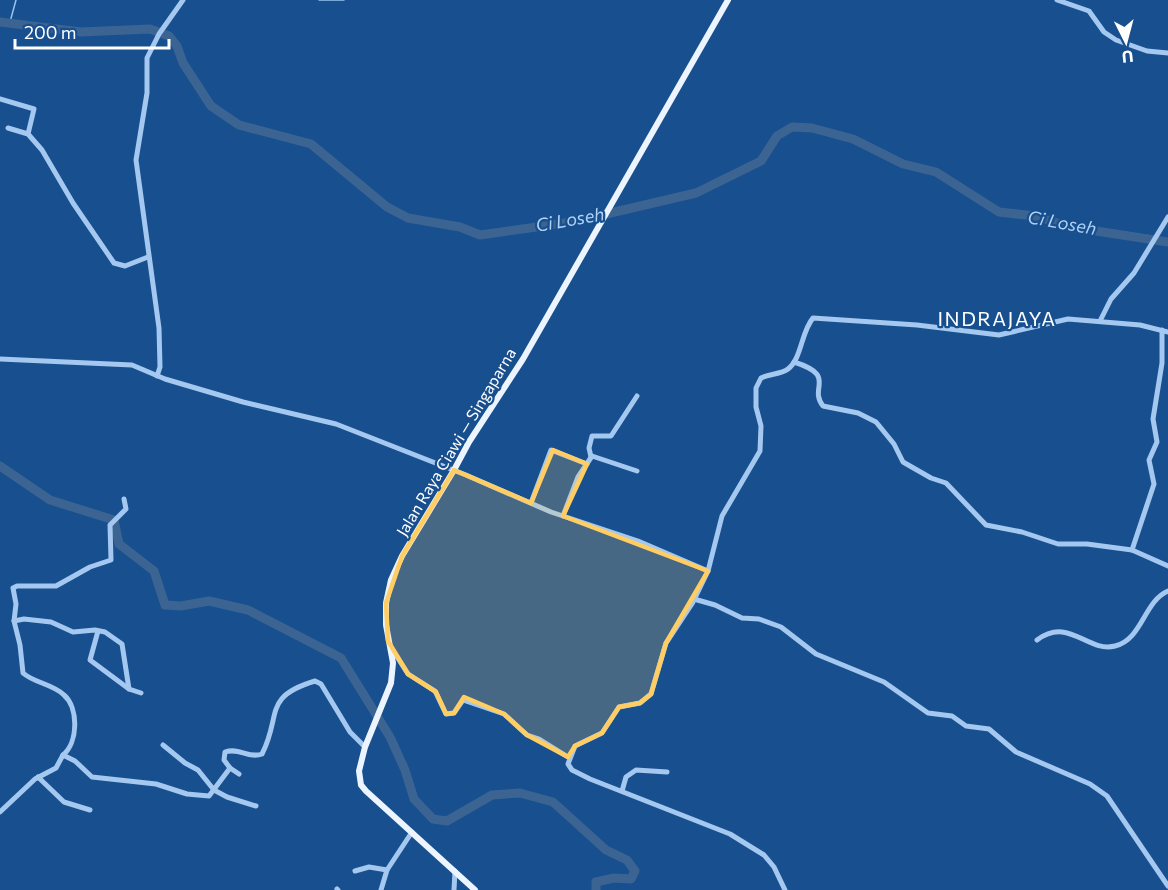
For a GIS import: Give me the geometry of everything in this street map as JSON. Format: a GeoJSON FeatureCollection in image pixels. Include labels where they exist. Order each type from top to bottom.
{"type":"FeatureCollection","features":[{"type":"Feature","properties":{"kind":"main road","name":"Jalan Raya Ciawi — Singaparna"},"geometry":{"type":"LineString","coordinates":[[475,890],[361,785],[359,771],[365,747],[387,699],[393,663],[388,641],[386,603],[391,580],[402,556],[469,442],[523,359],[596,226],[728,0]]}},
{"type":"Feature","properties":{"kind":"street"},"geometry":{"type":"LineString","coordinates":[[157,376],[160,367],[159,328],[136,160],[147,93],[146,64],[159,34],[183,0]]}},
{"type":"Feature","properties":{"kind":"street"},"geometry":{"type":"LineString","coordinates":[[1057,0],[1089,11],[1104,32],[1116,40],[1147,51],[1168,53]]}},
{"type":"Feature","properties":{"kind":"street"},"geometry":{"type":"LineString","coordinates":[[0,99],[34,109],[28,134]]}},
{"type":"Feature","properties":{"kind":"street"},"geometry":{"type":"LineString","coordinates":[[8,128],[28,134],[42,150],[73,202],[114,262],[125,266],[148,257]]}},
{"type":"Feature","properties":{"kind":"street"},"geometry":{"type":"LineString","coordinates":[[1100,321],[1111,299],[1134,273],[1168,217]]}},
{"type":"Feature","properties":{"kind":"street"},"geometry":{"type":"LineString","coordinates":[[568,757],[575,746],[602,733],[619,707],[640,703],[651,694],[666,643],[694,599],[708,571],[722,516],[759,451],[761,426],[756,407],[756,388],[761,378],[787,370],[794,362],[807,325],[813,318],[917,325],[999,335],[1068,319],[1100,321],[1165,331],[1153,419],[1156,446],[1149,460],[1154,484],[1132,550]]}},
{"type":"Feature","properties":{"kind":"street"},"geometry":{"type":"LineString","coordinates":[[0,358],[132,365],[157,376],[243,402],[336,424],[454,470],[531,504],[638,541],[708,571]]}},
{"type":"Feature","properties":{"kind":"street"},"geometry":{"type":"LineString","coordinates":[[794,362],[817,373],[821,382],[819,399],[824,406],[858,413],[876,422],[894,444],[903,462],[931,478],[946,483],[986,525],[1022,532],[1058,544],[1087,544],[1132,550],[1168,566]]}},
{"type":"Feature","properties":{"kind":"street"},"geometry":{"type":"LineString","coordinates":[[563,516],[578,477],[591,457],[589,448],[592,436],[611,436],[637,396]]}},
{"type":"Feature","properties":{"kind":"street"},"geometry":{"type":"LineString","coordinates":[[531,504],[550,450],[587,464]]}},
{"type":"Feature","properties":{"kind":"street"},"geometry":{"type":"LineString","coordinates":[[591,457],[595,456],[637,471]]}},
{"type":"Feature","properties":{"kind":"street"},"geometry":{"type":"LineString","coordinates":[[0,812],[38,777],[56,768],[69,749],[74,736],[70,705],[64,694],[23,673],[20,645],[14,621],[16,604],[14,587],[56,586],[90,567],[111,560],[114,520],[126,509],[124,499]]}},
{"type":"Feature","properties":{"kind":"street"},"geometry":{"type":"LineString","coordinates":[[1037,640],[1049,633],[1062,632],[1101,646],[1117,646],[1132,635],[1158,595],[1168,591]]}},
{"type":"Feature","properties":{"kind":"street"},"geometry":{"type":"LineString","coordinates":[[694,599],[715,605],[742,618],[759,619],[781,627],[816,654],[884,682],[927,713],[952,716],[966,726],[989,729],[1016,752],[1090,784],[1107,796],[1168,886]]}},
{"type":"Feature","properties":{"kind":"street"},"geometry":{"type":"LineString","coordinates":[[14,621],[24,619],[51,622],[73,632],[105,632],[122,644],[129,689]]}},
{"type":"Feature","properties":{"kind":"street"},"geometry":{"type":"LineString","coordinates":[[98,631],[90,660],[129,689],[141,693]]}},
{"type":"Feature","properties":{"kind":"street"},"geometry":{"type":"LineString","coordinates":[[388,641],[408,674],[435,691],[446,714],[454,713],[463,700],[504,714],[527,735],[539,739],[568,757],[572,770],[730,834],[764,855],[774,867],[785,890]]}},
{"type":"Feature","properties":{"kind":"street"},"geometry":{"type":"LineString","coordinates":[[239,774],[224,760],[225,753],[232,750],[255,756],[262,754],[281,697],[291,690],[315,681],[321,684],[352,735],[365,747]]}},
{"type":"Feature","properties":{"kind":"street"},"geometry":{"type":"LineString","coordinates":[[163,746],[185,764],[198,770],[214,790],[227,797],[256,806]]}},
{"type":"Feature","properties":{"kind":"street"},"geometry":{"type":"LineString","coordinates":[[63,755],[75,761],[92,777],[156,784],[205,797],[209,796],[230,768]]}},
{"type":"Feature","properties":{"kind":"street"},"geometry":{"type":"LineString","coordinates":[[622,791],[625,780],[636,770],[667,772]]}},
{"type":"Feature","properties":{"kind":"street"},"geometry":{"type":"LineString","coordinates":[[38,777],[64,802],[90,810]]}},
{"type":"Feature","properties":{"kind":"street"},"geometry":{"type":"LineString","coordinates":[[381,890],[387,870],[412,832]]}},
{"type":"Feature","properties":{"kind":"street"},"geometry":{"type":"LineString","coordinates":[[355,872],[369,867],[387,870]]}},
{"type":"Feature","properties":{"kind":"street"},"geometry":{"type":"LineString","coordinates":[[454,871],[454,890]]}},
{"type":"Feature","properties":{"kind":"highlighted area"},"geometry":{"type":"Polygon","coordinates":[[[553,450],[587,464],[563,516],[708,571],[666,643],[651,694],[640,703],[619,707],[602,733],[575,746],[568,757],[527,735],[504,714],[464,697],[454,713],[446,714],[436,692],[408,674],[395,655],[388,641],[386,603],[402,556],[454,470],[531,503],[553,450]]]}},
{"type":"Feature","properties":{"kind":"waterway"},"geometry":{"type":"LineString","coordinates":[[10,22],[16,0]]}},
{"type":"Feature","properties":{"kind":"waterway"},"geometry":{"type":"LineString","coordinates":[[319,0],[344,0]]}},
{"type":"Feature","properties":{"kind":"waterway","name":"Ci Loseh"},"geometry":{"type":"LineString","coordinates":[[0,22],[81,32],[150,29],[169,36],[177,46],[183,63],[211,106],[239,125],[311,144],[387,207],[408,218],[460,227],[480,235],[572,222],[696,193],[761,161],[777,136],[792,127],[812,128],[853,139],[903,164],[936,172],[999,212],[1035,216],[1070,227],[1168,242]]}},
{"type":"Feature","properties":{"kind":"waterway"},"geometry":{"type":"LineString","coordinates":[[0,466],[50,500],[114,520],[119,544],[154,571],[165,605],[181,606],[209,601],[248,610],[341,658],[390,737],[405,770],[414,799],[433,819],[447,821],[492,795],[520,793],[553,802],[606,850],[627,860],[635,871],[631,879],[614,878],[596,882],[596,890]]}},
{"type":"Feature","properties":{"kind":"district","name":"INDRAJAYA"},"geometry":{"type":"Point","coordinates":[997,319]}}]}
